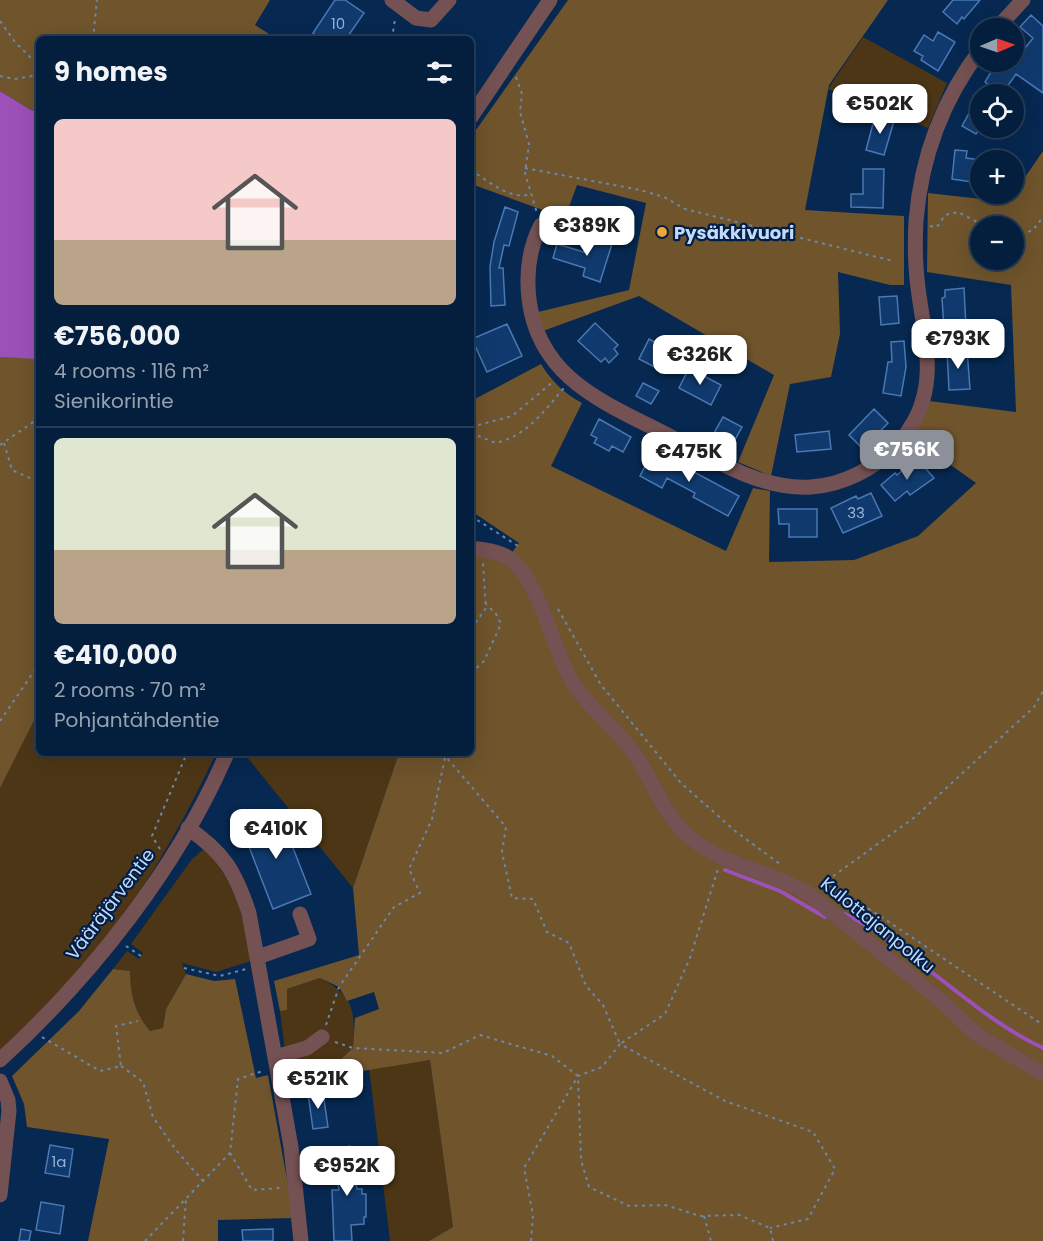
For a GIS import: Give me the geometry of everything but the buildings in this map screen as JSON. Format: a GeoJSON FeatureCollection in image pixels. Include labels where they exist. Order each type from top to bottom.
{"type":"FeatureCollection","features":[{"type":"Feature","properties":{"kind":"street"},"geometry":{"type":"LineString","coordinates":[[395,2],[416,18],[431,20],[449,0]]}},
{"type":"Feature","properties":{"kind":"street"},"geometry":{"type":"LineString","coordinates":[[474,113],[550,0]]}},
{"type":"Feature","properties":{"kind":"street"},"geometry":{"type":"LineString","coordinates":[[1006,18],[1023,0]]}},
{"type":"Feature","properties":{"kind":"street"},"geometry":{"type":"LineString","coordinates":[[541,225],[530,254],[527,283],[530,307],[545,349],[567,376],[586,391],[740,473],[778,486],[811,487],[838,482],[867,470],[898,446],[923,403],[927,380],[928,349],[917,278],[916,224],[919,195],[939,120],[959,79],[970,64]]}},
{"type":"Feature","properties":{"kind":"street","name":"Kulottajanpolku"},"geometry":{"type":"LineString","coordinates":[[477,549],[505,555],[517,566],[532,590],[575,685],[636,756],[675,822],[689,837],[721,858],[784,881],[809,894],[946,1005],[976,1034],[1043,1074]]}},
{"type":"Feature","properties":{"kind":"street","name":"Vääräjärventie"},"geometry":{"type":"LineString","coordinates":[[0,1060],[64,996],[117,933],[166,864],[188,828],[225,756]]}},
{"type":"Feature","properties":{"kind":"street"},"geometry":{"type":"LineString","coordinates":[[188,828],[213,846],[229,863],[240,884],[249,913],[297,1186],[302,1241]]}},
{"type":"Feature","properties":{"kind":"street"},"geometry":{"type":"LineString","coordinates":[[259,961],[309,939],[300,914]]}},
{"type":"Feature","properties":{"kind":"street"},"geometry":{"type":"LineString","coordinates":[[276,1062],[307,1048],[322,1037]]}},
{"type":"Feature","properties":{"kind":"street"},"geometry":{"type":"LineString","coordinates":[[0,1081],[8,1100],[9,1111],[0,1195]]}},
{"type":"Feature","properties":{"kind":"path"},"geometry":{"type":"LineString","coordinates":[[93,36],[97,0]]}},
{"type":"Feature","properties":{"kind":"path"},"geometry":{"type":"LineString","coordinates":[[392,36],[395,2]]}},
{"type":"Feature","properties":{"kind":"path"},"geometry":{"type":"LineString","coordinates":[[0,21],[15,42],[36,63]]}},
{"type":"Feature","properties":{"kind":"path"},"geometry":{"type":"LineString","coordinates":[[514,69],[522,94],[520,112],[529,144],[525,168],[541,225]]}},
{"type":"Feature","properties":{"kind":"path"},"geometry":{"type":"LineString","coordinates":[[0,76],[14,79],[36,75]]}},
{"type":"Feature","properties":{"kind":"path"},"geometry":{"type":"LineString","coordinates":[[525,168],[640,190],[664,197],[685,209],[893,261]]}},
{"type":"Feature","properties":{"kind":"path"},"geometry":{"type":"LineString","coordinates":[[474,172],[510,194],[521,197],[531,194]]}},
{"type":"Feature","properties":{"kind":"path"},"geometry":{"type":"LineString","coordinates":[[916,224],[937,227],[945,215],[958,212],[970,218]]}},
{"type":"Feature","properties":{"kind":"path"},"geometry":{"type":"LineString","coordinates":[[1024,233],[1033,230],[1043,217]]}},
{"type":"Feature","properties":{"kind":"path"},"geometry":{"type":"LineString","coordinates":[[474,426],[512,416],[567,376]]}},
{"type":"Feature","properties":{"kind":"path"},"geometry":{"type":"LineString","coordinates":[[474,434],[496,443],[519,436],[545,411],[567,376]]}},
{"type":"Feature","properties":{"kind":"path"},"geometry":{"type":"LineString","coordinates":[[0,445],[36,420]]}},
{"type":"Feature","properties":{"kind":"path"},"geometry":{"type":"LineString","coordinates":[[4,443],[12,470],[36,481]]}},
{"type":"Feature","properties":{"kind":"path"},"geometry":{"type":"LineString","coordinates":[[474,518],[521,550]]}},
{"type":"Feature","properties":{"kind":"path"},"geometry":{"type":"LineString","coordinates":[[474,625],[486,608],[477,549]]}},
{"type":"Feature","properties":{"kind":"path"},"geometry":{"type":"LineString","coordinates":[[555,603],[601,685],[681,783],[735,831],[782,865]]}},
{"type":"Feature","properties":{"kind":"path"},"geometry":{"type":"LineString","coordinates":[[474,670],[484,661],[501,624],[496,614],[486,604]]}},
{"type":"Feature","properties":{"kind":"path"},"geometry":{"type":"LineString","coordinates":[[0,721],[36,668]]}},
{"type":"Feature","properties":{"kind":"path"},"geometry":{"type":"LineString","coordinates":[[1043,691],[1034,707],[915,817],[819,887],[871,910],[1043,1025]]}},
{"type":"Feature","properties":{"kind":"path"},"geometry":{"type":"LineString","coordinates":[[166,841],[161,850],[152,836],[186,756]]}},
{"type":"Feature","properties":{"kind":"path"},"geometry":{"type":"LineString","coordinates":[[446,757],[432,819],[409,869],[420,893],[394,907],[339,987],[322,1037],[353,1048],[443,1053],[480,1035],[552,1056],[578,1076]]}},
{"type":"Feature","properties":{"kind":"path"},"geometry":{"type":"LineString","coordinates":[[446,757],[506,827],[502,852],[512,898],[533,899],[547,932],[569,943],[586,986],[603,1005],[620,1044],[725,1101],[813,1132],[835,1169],[808,1219],[770,1228],[739,1215],[704,1216],[665,1204],[629,1206],[589,1187],[581,1160],[578,1076]]}},
{"type":"Feature","properties":{"kind":"path"},"geometry":{"type":"LineString","coordinates":[[531,1241],[533,1215],[524,1168],[578,1076],[602,1067],[620,1044],[665,1014],[690,958],[721,858]]}},
{"type":"Feature","properties":{"kind":"path"},"geometry":{"type":"LineString","coordinates":[[123,944],[141,956]]}},
{"type":"Feature","properties":{"kind":"path"},"geometry":{"type":"LineString","coordinates":[[184,968],[220,976],[259,961]]}},
{"type":"Feature","properties":{"kind":"path"},"geometry":{"type":"LineString","coordinates":[[138,1021],[117,1026],[122,1066],[142,1082],[153,1117],[176,1150],[203,1181]]}},
{"type":"Feature","properties":{"kind":"path"},"geometry":{"type":"LineString","coordinates":[[42,1037],[100,1071],[122,1066]]}},
{"type":"Feature","properties":{"kind":"path"},"geometry":{"type":"LineString","coordinates":[[276,1062],[238,1079],[230,1153],[252,1190],[297,1186]]}},
{"type":"Feature","properties":{"kind":"path"},"geometry":{"type":"LineString","coordinates":[[145,1241],[230,1153]]}},
{"type":"Feature","properties":{"kind":"path"},"geometry":{"type":"LineString","coordinates":[[183,1241],[186,1199]]}},
{"type":"Feature","properties":{"kind":"path"},"geometry":{"type":"LineString","coordinates":[[704,1216],[711,1241]]}},
{"type":"Feature","properties":{"kind":"path"},"geometry":{"type":"LineString","coordinates":[[770,1228],[773,1241]]}},
{"type":"Feature","properties":{"kind":"shaded area"},"geometry":{"type":"Polygon","coordinates":[[[0,0],[270,0],[255,25],[272,36],[36,36],[36,111],[0,91],[0,0]]]}},
{"type":"Feature","properties":{"kind":"shaded area"},"geometry":{"type":"Polygon","coordinates":[[[568,0],[888,0],[829,85],[805,210],[904,216],[904,285],[890,285],[838,272],[840,334],[831,377],[790,384],[771,476],[738,462],[774,375],[639,296],[543,331],[538,312],[629,290],[646,203],[577,185],[565,218],[474,185],[474,133],[568,0]]]}},
{"type":"Feature","properties":{"kind":"shaded area"},"geometry":{"type":"Polygon","coordinates":[[[863,37],[947,83],[928,128],[828,89],[863,37]]]}},
{"type":"Feature","properties":{"kind":"shaded area"},"geometry":{"type":"Polygon","coordinates":[[[0,91],[36,111],[36,359],[0,357],[0,91]]]}},
{"type":"Feature","properties":{"kind":"shaded area"},"geometry":{"type":"Polygon","coordinates":[[[1043,151],[1043,1241],[429,1241],[453,1227],[430,1060],[289,1083],[288,1076],[331,1068],[353,1048],[355,1018],[379,1009],[374,992],[347,1001],[339,987],[320,978],[287,989],[287,1010],[280,1011],[274,981],[359,955],[353,888],[398,756],[474,756],[474,555],[510,555],[519,543],[474,513],[474,399],[541,364],[559,386],[582,403],[551,466],[726,551],[753,488],[770,491],[769,562],[854,560],[918,536],[976,483],[914,439],[929,401],[1016,412],[1011,285],[927,272],[928,193],[970,198],[970,204],[1024,204],[1024,179],[1043,151]]]}},
{"type":"Feature","properties":{"kind":"shaded area"},"geometry":{"type":"Polygon","coordinates":[[[0,357],[36,358],[36,717],[0,788],[0,357]]]}},
{"type":"Feature","properties":{"kind":"shaded area"},"geometry":{"type":"Polygon","coordinates":[[[36,717],[36,756],[215,756],[169,844],[122,917],[72,978],[0,1055],[0,788],[36,717]]]}},
{"type":"Feature","properties":{"kind":"shaded area"},"geometry":{"type":"Polygon","coordinates":[[[398,756],[353,888],[247,757],[398,756]]]}},
{"type":"Feature","properties":{"kind":"shaded area"},"geometry":{"type":"Polygon","coordinates":[[[205,848],[231,886],[242,915],[254,960],[216,972],[182,963],[186,974],[166,1009],[163,1029],[149,1031],[134,1003],[129,971],[113,969],[127,951],[139,959],[143,953],[131,944],[192,859],[205,848]]]}},
{"type":"Feature","properties":{"kind":"shaded area"},"geometry":{"type":"Polygon","coordinates":[[[113,969],[130,971],[134,1003],[150,1031],[163,1028],[166,1009],[186,974],[214,981],[235,979],[256,1078],[268,1075],[294,1218],[218,1220],[218,1241],[88,1241],[109,1139],[27,1127],[24,1104],[12,1076],[79,1011],[113,969]]]}},
{"type":"Feature","properties":{"kind":"shaded area"},"geometry":{"type":"Polygon","coordinates":[[[320,978],[340,991],[350,1006],[354,1025],[353,1048],[331,1068],[288,1076],[280,1011],[287,1009],[287,989],[320,978]]]}},
{"type":"Feature","properties":{"kind":"shaded area"},"geometry":{"type":"Polygon","coordinates":[[[430,1060],[453,1227],[429,1241],[390,1241],[369,1068],[430,1060]]]}},
{"type":"Feature","properties":{"kind":"waterway"},"geometry":{"type":"LineString","coordinates":[[725,870],[780,891],[825,917]]}},
{"type":"Feature","properties":{"kind":"waterway"},"geometry":{"type":"LineString","coordinates":[[845,914],[896,945],[992,1018],[1043,1048]]}},
{"type":"Feature","properties":{"kind":"place","name":"Pysäkkivuori"},"geometry":{"type":"Point","coordinates":[662,232]}}]}
